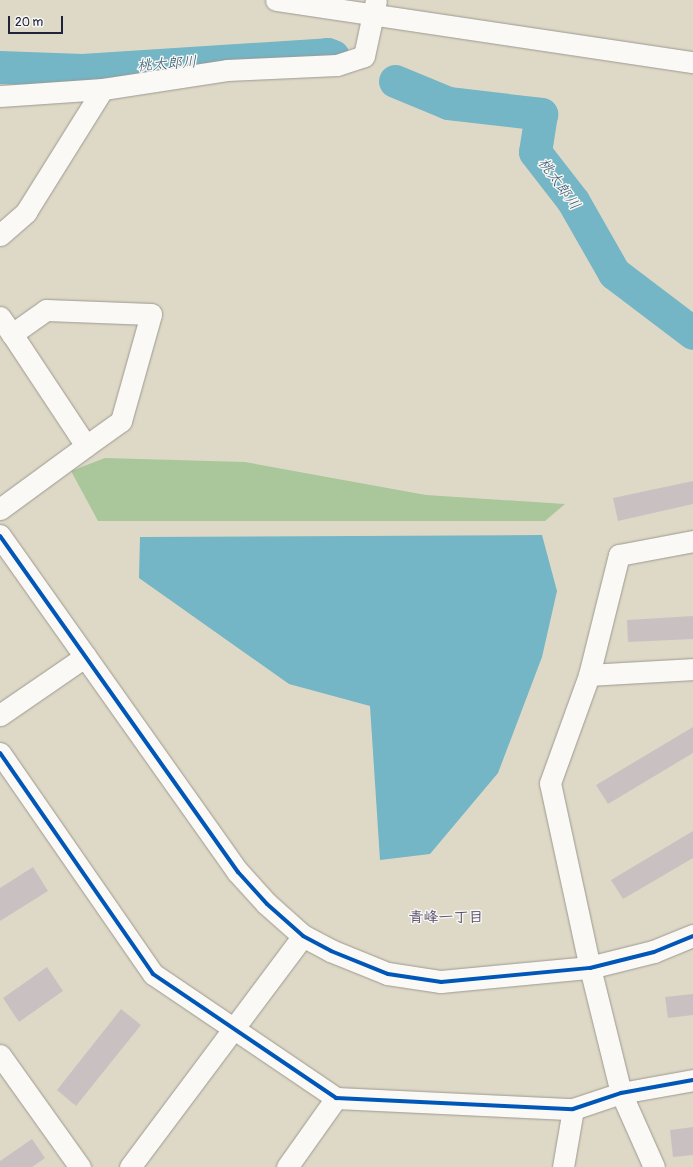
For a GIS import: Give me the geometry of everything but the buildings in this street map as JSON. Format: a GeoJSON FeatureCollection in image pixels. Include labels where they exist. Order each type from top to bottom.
{"type":"FeatureCollection","features":[{"type":"Feature","properties":{"kind":"street"},"geometry":{"type":"LineString","coordinates":[[276,0],[376,7],[693,62]]}},
{"type":"Feature","properties":{"kind":"street"},"geometry":{"type":"LineString","coordinates":[[0,96],[103,89],[227,70],[337,65],[364,56],[376,7]]}},
{"type":"Feature","properties":{"kind":"street"},"geometry":{"type":"LineString","coordinates":[[0,235],[26,212],[103,89]]}},
{"type":"Feature","properties":{"kind":"street"},"geometry":{"type":"LineString","coordinates":[[0,509],[120,421],[151,314],[46,310],[12,334]]}},
{"type":"Feature","properties":{"kind":"street"},"geometry":{"type":"LineString","coordinates":[[0,317],[86,446]]}},
{"type":"Feature","properties":{"kind":"street"},"geometry":{"type":"LineString","coordinates":[[0,536],[238,872],[266,904],[303,936],[331,951],[388,974],[441,982],[590,968],[654,952],[693,936]]}},
{"type":"Feature","properties":{"kind":"street"},"geometry":{"type":"LineString","coordinates":[[654,1167],[620,1093],[590,968],[550,783],[589,675],[619,555],[693,541]]}},
{"type":"Feature","properties":{"kind":"street"},"geometry":{"type":"LineString","coordinates":[[0,715],[86,656]]}},
{"type":"Feature","properties":{"kind":"street"},"geometry":{"type":"LineString","coordinates":[[589,675],[693,669]]}},
{"type":"Feature","properties":{"kind":"street"},"geometry":{"type":"LineString","coordinates":[[0,752],[153,974],[232,1029],[336,1098],[573,1109],[620,1093],[693,1080]]}},
{"type":"Feature","properties":{"kind":"street"},"geometry":{"type":"LineString","coordinates":[[130,1167],[303,936]]}},
{"type":"Feature","properties":{"kind":"street"},"geometry":{"type":"LineString","coordinates":[[0,1055],[80,1167]]}},
{"type":"Feature","properties":{"kind":"street"},"geometry":{"type":"LineString","coordinates":[[287,1167],[336,1098]]}},
{"type":"Feature","properties":{"kind":"street"},"geometry":{"type":"LineString","coordinates":[[563,1167],[573,1109]]}},
{"type":"Feature","properties":{"kind":"green space"},"geometry":{"type":"Polygon","coordinates":[[[105,458],[245,462],[426,495],[565,504],[545,521],[98,521],[71,471],[105,458]]]}},
{"type":"Feature","properties":{"kind":"water"},"geometry":{"type":"Polygon","coordinates":[[[542,535],[557,591],[542,657],[498,773],[430,854],[380,860],[370,706],[289,684],[139,578],[140,537],[542,535]]]}},
{"type":"Feature","properties":{"kind":"waterway","name":"桃太郎川"},"geometry":{"type":"LineString","coordinates":[[0,67],[82,70],[327,54],[333,56]]}},
{"type":"Feature","properties":{"kind":"waterway","name":"桃太郎川"},"geometry":{"type":"LineString","coordinates":[[395,81],[448,103],[541,114],[535,152],[573,201],[614,273],[693,333]]}},
{"type":"Feature","properties":{"kind":"cycle path"},"geometry":{"type":"LineString","coordinates":[[0,536],[238,872],[267,904],[303,936],[331,951],[388,974],[441,982],[590,968],[654,952],[693,936]]}},
{"type":"Feature","properties":{"kind":"cycle path"},"geometry":{"type":"LineString","coordinates":[[0,753],[153,974],[336,1098],[573,1109],[621,1093],[693,1080]]}},
{"type":"Feature","properties":{"kind":"district","name":"青峰一丁目"},"geometry":{"type":"Point","coordinates":[446,918]}}]}
